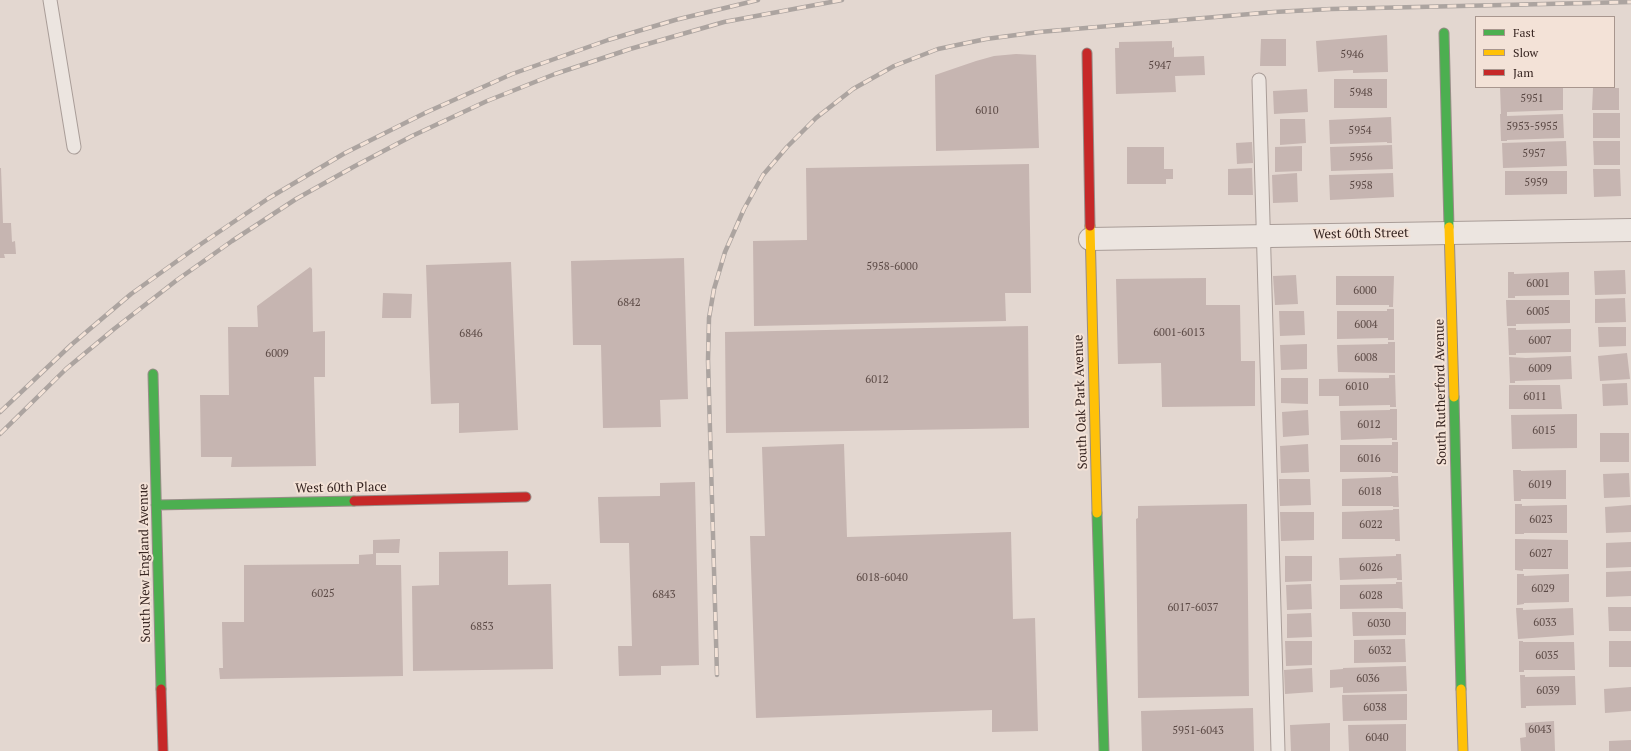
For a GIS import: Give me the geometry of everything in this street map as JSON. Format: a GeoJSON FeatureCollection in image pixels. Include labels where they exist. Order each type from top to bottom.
{"type":"FeatureCollection","features":[{"type":"Feature","properties":{"kind":"street","name":"South Rutherford Avenue"},"geometry":{"type":"LineString","coordinates":[[1444,33],[1463,751]]}},
{"type":"Feature","properties":{"kind":"street","name":"South Oak Park Avenue"},"geometry":{"type":"LineString","coordinates":[[1087,52],[1090,239],[1104,751]]}},
{"type":"Feature","properties":{"kind":"street","name":"West 60th Street"},"geometry":{"type":"LineString","coordinates":[[1090,239],[1631,230]]}},
{"type":"Feature","properties":{"kind":"street","name":"South New England Avenue"},"geometry":{"type":"LineString","coordinates":[[153,374],[163,751]]}},
{"type":"Feature","properties":{"kind":"street","name":"West 60th Place"},"geometry":{"type":"LineString","coordinates":[[156,505],[526,497]]}},
{"type":"Feature","properties":{"kind":"lane"},"geometry":{"type":"LineString","coordinates":[[50,0],[74,147]]}},
{"type":"Feature","properties":{"kind":"lane"},"geometry":{"type":"LineString","coordinates":[[1258,80],[1278,751]]}},
{"type":"Feature","properties":{"kind":"building"},"geometry":{"type":"Polygon","coordinates":[[[1387,35],[1388,72],[1353,73],[1353,70],[1318,72],[1316,41],[1387,35]]]}},
{"type":"Feature","properties":{"kind":"building"},"geometry":{"type":"Polygon","coordinates":[[[1261,39],[1286,39],[1286,66],[1260,66],[1261,39]]]}},
{"type":"Feature","properties":{"kind":"building"},"geometry":{"type":"Polygon","coordinates":[[[1172,41],[1172,48],[1174,47],[1174,57],[1204,56],[1205,75],[1175,76],[1176,92],[1116,94],[1115,48],[1119,48],[1119,42],[1172,41]]]}},
{"type":"Feature","properties":{"kind":"building"},"geometry":{"type":"Polygon","coordinates":[[[1016,54],[1036,55],[1039,148],[936,151],[935,75],[994,56],[1016,54]]]}},
{"type":"Feature","properties":{"kind":"building"},"geometry":{"type":"Polygon","coordinates":[[[1334,79],[1387,79],[1387,108],[1334,108],[1334,79]]]}},
{"type":"Feature","properties":{"kind":"building"},"geometry":{"type":"Polygon","coordinates":[[[1500,88],[1563,88],[1563,110],[1507,112],[1507,114],[1501,114],[1500,88]]]}},
{"type":"Feature","properties":{"kind":"building"},"geometry":{"type":"Polygon","coordinates":[[[1593,88],[1619,88],[1619,110],[1592,110],[1593,88]]]}},
{"type":"Feature","properties":{"kind":"building"},"geometry":{"type":"Polygon","coordinates":[[[1307,89],[1308,112],[1274,114],[1273,91],[1307,89]]]}},
{"type":"Feature","properties":{"kind":"building"},"geometry":{"type":"Polygon","coordinates":[[[1593,113],[1620,113],[1620,138],[1593,138],[1593,113]]]}},
{"type":"Feature","properties":{"kind":"building"},"geometry":{"type":"Polygon","coordinates":[[[1500,114],[1507,114],[1507,116],[1563,114],[1564,138],[1501,141],[1500,114]]]}},
{"type":"Feature","properties":{"kind":"building"},"geometry":{"type":"Polygon","coordinates":[[[1391,117],[1392,143],[1330,144],[1329,120],[1391,117]]]}},
{"type":"Feature","properties":{"kind":"building"},"geometry":{"type":"Polygon","coordinates":[[[1280,119],[1305,119],[1306,143],[1280,145],[1280,119]]]}},
{"type":"Feature","properties":{"kind":"building"},"geometry":{"type":"Polygon","coordinates":[[[1566,141],[1567,166],[1503,168],[1502,143],[1566,141]]]}},
{"type":"Feature","properties":{"kind":"building"},"geometry":{"type":"Polygon","coordinates":[[[1593,141],[1620,141],[1620,165],[1594,165],[1593,141]]]}},
{"type":"Feature","properties":{"kind":"building"},"geometry":{"type":"Polygon","coordinates":[[[1252,142],[1253,163],[1237,164],[1236,143],[1252,142]]]}},
{"type":"Feature","properties":{"kind":"building"},"geometry":{"type":"Polygon","coordinates":[[[1392,145],[1393,169],[1331,171],[1330,147],[1392,145]]]}},
{"type":"Feature","properties":{"kind":"building"},"geometry":{"type":"Polygon","coordinates":[[[1302,146],[1302,171],[1275,172],[1275,147],[1302,146]]]}},
{"type":"Feature","properties":{"kind":"building"},"geometry":{"type":"Polygon","coordinates":[[[1127,147],[1164,147],[1164,169],[1173,169],[1173,179],[1166,179],[1166,184],[1127,184],[1127,147]]]}},
{"type":"Feature","properties":{"kind":"building"},"geometry":{"type":"Polygon","coordinates":[[[1029,164],[1031,293],[1005,293],[1006,321],[754,326],[753,241],[807,240],[806,168],[1029,164]]]}},
{"type":"Feature","properties":{"kind":"building"},"geometry":{"type":"Polygon","coordinates":[[[0,168],[3,223],[11,223],[12,242],[15,241],[16,254],[4,254],[5,258],[0,258],[0,168]]]}},
{"type":"Feature","properties":{"kind":"building"},"geometry":{"type":"Polygon","coordinates":[[[1252,168],[1253,195],[1228,195],[1228,169],[1252,168]]]}},
{"type":"Feature","properties":{"kind":"building"},"geometry":{"type":"Polygon","coordinates":[[[1593,169],[1620,169],[1621,196],[1594,197],[1593,169]]]}},
{"type":"Feature","properties":{"kind":"building"},"geometry":{"type":"Polygon","coordinates":[[[1505,171],[1567,171],[1567,194],[1505,195],[1505,171]]]}},
{"type":"Feature","properties":{"kind":"building"},"geometry":{"type":"Polygon","coordinates":[[[1297,173],[1298,202],[1273,203],[1272,175],[1297,173]]]}},
{"type":"Feature","properties":{"kind":"building"},"geometry":{"type":"Polygon","coordinates":[[[1393,173],[1394,197],[1330,200],[1329,175],[1393,173]]]}},
{"type":"Feature","properties":{"kind":"building"},"geometry":{"type":"Polygon","coordinates":[[[684,258],[688,399],[660,400],[661,427],[603,428],[601,345],[573,345],[571,261],[684,258]]]}},
{"type":"Feature","properties":{"kind":"building"},"geometry":{"type":"Polygon","coordinates":[[[511,262],[518,430],[459,433],[459,403],[431,404],[426,265],[511,262]]]}},
{"type":"Feature","properties":{"kind":"building"},"geometry":{"type":"Polygon","coordinates":[[[310,267],[312,269],[313,332],[325,331],[325,377],[314,377],[316,466],[231,467],[232,457],[201,457],[200,395],[229,395],[228,327],[258,327],[257,306],[310,267]]]}},
{"type":"Feature","properties":{"kind":"building"},"geometry":{"type":"Polygon","coordinates":[[[1625,270],[1626,294],[1595,295],[1594,271],[1625,270]]]}},
{"type":"Feature","properties":{"kind":"building"},"geometry":{"type":"Polygon","coordinates":[[[1508,272],[1514,272],[1514,274],[1569,272],[1569,295],[1515,296],[1515,298],[1508,298],[1508,272]]]}},
{"type":"Feature","properties":{"kind":"building"},"geometry":{"type":"Polygon","coordinates":[[[1296,275],[1298,304],[1275,305],[1273,276],[1296,275]]]}},
{"type":"Feature","properties":{"kind":"building"},"geometry":{"type":"Polygon","coordinates":[[[1336,276],[1394,276],[1393,307],[1389,307],[1389,305],[1336,305],[1336,276]]]}},
{"type":"Feature","properties":{"kind":"building"},"geometry":{"type":"Polygon","coordinates":[[[1206,278],[1206,305],[1240,305],[1241,361],[1255,361],[1255,406],[1162,407],[1161,363],[1118,364],[1116,279],[1206,278]]]}},
{"type":"Feature","properties":{"kind":"building"},"geometry":{"type":"Polygon","coordinates":[[[383,293],[412,294],[411,318],[382,318],[383,293]]]}},
{"type":"Feature","properties":{"kind":"building"},"geometry":{"type":"Polygon","coordinates":[[[1625,298],[1626,322],[1595,323],[1595,299],[1625,298]]]}},
{"type":"Feature","properties":{"kind":"building"},"geometry":{"type":"Polygon","coordinates":[[[1506,300],[1570,300],[1570,323],[1516,324],[1516,326],[1507,326],[1506,300]]]}},
{"type":"Feature","properties":{"kind":"building"},"geometry":{"type":"Polygon","coordinates":[[[1387,309],[1394,309],[1394,340],[1388,340],[1388,338],[1337,339],[1337,311],[1387,311],[1387,309]]]}},
{"type":"Feature","properties":{"kind":"building"},"geometry":{"type":"Polygon","coordinates":[[[1279,311],[1304,311],[1305,335],[1280,336],[1279,311]]]}},
{"type":"Feature","properties":{"kind":"building"},"geometry":{"type":"Polygon","coordinates":[[[1028,326],[1029,428],[726,433],[725,332],[1028,326]]]}},
{"type":"Feature","properties":{"kind":"building"},"geometry":{"type":"Polygon","coordinates":[[[1598,327],[1626,327],[1626,346],[1599,347],[1598,327]]]}},
{"type":"Feature","properties":{"kind":"building"},"geometry":{"type":"Polygon","coordinates":[[[1508,328],[1516,328],[1516,330],[1571,329],[1571,352],[1516,353],[1516,355],[1509,355],[1508,328]]]}},
{"type":"Feature","properties":{"kind":"building"},"geometry":{"type":"Polygon","coordinates":[[[1388,342],[1395,342],[1395,373],[1338,372],[1337,345],[1388,344],[1388,342]]]}},
{"type":"Feature","properties":{"kind":"building"},"geometry":{"type":"Polygon","coordinates":[[[1307,344],[1307,369],[1281,370],[1280,345],[1307,344]]]}},
{"type":"Feature","properties":{"kind":"building"},"geometry":{"type":"Polygon","coordinates":[[[1627,353],[1630,379],[1600,381],[1598,356],[1627,353]]]}},
{"type":"Feature","properties":{"kind":"building"},"geometry":{"type":"Polygon","coordinates":[[[1571,356],[1572,379],[1515,381],[1515,383],[1510,383],[1509,357],[1526,358],[1571,356]]]}},
{"type":"Feature","properties":{"kind":"building"},"geometry":{"type":"Polygon","coordinates":[[[1389,375],[1395,375],[1396,407],[1390,407],[1390,405],[1339,406],[1339,396],[1319,396],[1319,379],[1389,378],[1389,375]]]}},
{"type":"Feature","properties":{"kind":"building"},"geometry":{"type":"Polygon","coordinates":[[[1281,378],[1308,378],[1308,404],[1281,403],[1281,378]]]}},
{"type":"Feature","properties":{"kind":"building"},"geometry":{"type":"Polygon","coordinates":[[[1627,383],[1628,405],[1603,406],[1602,384],[1627,383]]]}},
{"type":"Feature","properties":{"kind":"building"},"geometry":{"type":"Polygon","coordinates":[[[1509,385],[1560,385],[1562,409],[1509,409],[1509,385]]]}},
{"type":"Feature","properties":{"kind":"building"},"geometry":{"type":"Polygon","coordinates":[[[1397,409],[1397,440],[1392,440],[1392,438],[1341,440],[1340,411],[1397,409]]]}},
{"type":"Feature","properties":{"kind":"building"},"geometry":{"type":"Polygon","coordinates":[[[1308,410],[1309,435],[1283,437],[1282,412],[1308,410]]]}},
{"type":"Feature","properties":{"kind":"building"},"geometry":{"type":"Polygon","coordinates":[[[1577,414],[1577,448],[1512,449],[1511,415],[1577,414]]]}},
{"type":"Feature","properties":{"kind":"building"},"geometry":{"type":"Polygon","coordinates":[[[1600,433],[1629,433],[1629,462],[1600,462],[1600,433]]]}},
{"type":"Feature","properties":{"kind":"building"},"geometry":{"type":"Polygon","coordinates":[[[1392,442],[1398,442],[1398,473],[1340,472],[1340,445],[1392,445],[1392,442]]]}},
{"type":"Feature","properties":{"kind":"building"},"geometry":{"type":"Polygon","coordinates":[[[844,444],[847,537],[1011,532],[1013,619],[1035,618],[1038,731],[992,732],[992,710],[756,718],[750,536],[765,536],[762,447],[844,444]]]}},
{"type":"Feature","properties":{"kind":"building"},"geometry":{"type":"Polygon","coordinates":[[[1308,444],[1309,472],[1281,473],[1280,446],[1308,444]]]}},
{"type":"Feature","properties":{"kind":"building"},"geometry":{"type":"Polygon","coordinates":[[[1513,470],[1566,470],[1566,499],[1521,499],[1521,501],[1514,501],[1513,470]]]}},
{"type":"Feature","properties":{"kind":"building"},"geometry":{"type":"Polygon","coordinates":[[[1629,473],[1630,497],[1604,498],[1603,474],[1629,473]]]}},
{"type":"Feature","properties":{"kind":"building"},"geometry":{"type":"Polygon","coordinates":[[[1398,476],[1399,507],[1342,506],[1342,479],[1398,476]]]}},
{"type":"Feature","properties":{"kind":"building"},"geometry":{"type":"Polygon","coordinates":[[[1279,479],[1310,479],[1311,505],[1280,506],[1279,479]]]}},
{"type":"Feature","properties":{"kind":"building"},"geometry":{"type":"Polygon","coordinates":[[[695,482],[699,665],[661,666],[661,675],[619,676],[618,646],[632,646],[629,543],[600,543],[598,497],[660,496],[660,483],[695,482]]]}},
{"type":"Feature","properties":{"kind":"building"},"geometry":{"type":"Polygon","coordinates":[[[1247,504],[1249,696],[1138,698],[1136,519],[1138,518],[1138,506],[1247,504]]]}},
{"type":"Feature","properties":{"kind":"building"},"geometry":{"type":"Polygon","coordinates":[[[1515,504],[1522,504],[1522,506],[1567,505],[1567,533],[1515,534],[1515,504]]]}},
{"type":"Feature","properties":{"kind":"building"},"geometry":{"type":"Polygon","coordinates":[[[1631,505],[1631,532],[1606,533],[1605,507],[1631,505]]]}},
{"type":"Feature","properties":{"kind":"building"},"geometry":{"type":"Polygon","coordinates":[[[1399,509],[1400,541],[1395,541],[1395,539],[1342,539],[1342,512],[1399,509]]]}},
{"type":"Feature","properties":{"kind":"building"},"geometry":{"type":"Polygon","coordinates":[[[1280,512],[1314,512],[1314,540],[1281,541],[1280,512]]]}},
{"type":"Feature","properties":{"kind":"building"},"geometry":{"type":"Polygon","coordinates":[[[400,539],[399,553],[376,553],[376,565],[401,565],[403,676],[220,679],[219,668],[223,668],[222,622],[244,622],[244,565],[359,564],[359,555],[373,554],[373,540],[400,539]]]}},
{"type":"Feature","properties":{"kind":"building"},"geometry":{"type":"Polygon","coordinates":[[[1515,539],[1568,540],[1568,569],[1515,570],[1515,539]]]}},
{"type":"Feature","properties":{"kind":"building"},"geometry":{"type":"Polygon","coordinates":[[[1631,542],[1631,567],[1606,568],[1606,543],[1631,542]]]}},
{"type":"Feature","properties":{"kind":"building"},"geometry":{"type":"Polygon","coordinates":[[[508,551],[508,585],[551,584],[553,669],[413,671],[412,586],[439,585],[439,552],[508,551]]]}},
{"type":"Feature","properties":{"kind":"building"},"geometry":{"type":"Polygon","coordinates":[[[1396,554],[1401,554],[1402,580],[1397,580],[1397,578],[1340,580],[1339,558],[1396,556],[1396,554]]]}},
{"type":"Feature","properties":{"kind":"building"},"geometry":{"type":"Polygon","coordinates":[[[1285,556],[1312,556],[1312,581],[1285,582],[1285,556]]]}},
{"type":"Feature","properties":{"kind":"building"},"geometry":{"type":"Polygon","coordinates":[[[1631,571],[1631,596],[1606,597],[1606,572],[1631,571]]]}},
{"type":"Feature","properties":{"kind":"building"},"geometry":{"type":"Polygon","coordinates":[[[1517,574],[1524,574],[1524,576],[1569,574],[1569,602],[1524,603],[1517,605],[1517,574]]]}},
{"type":"Feature","properties":{"kind":"building"},"geometry":{"type":"Polygon","coordinates":[[[1396,582],[1402,582],[1403,609],[1340,609],[1340,585],[1396,584],[1396,582]]]}},
{"type":"Feature","properties":{"kind":"building"},"geometry":{"type":"Polygon","coordinates":[[[1311,584],[1312,609],[1287,610],[1286,585],[1311,584]]]}},
{"type":"Feature","properties":{"kind":"building"},"geometry":{"type":"Polygon","coordinates":[[[1608,607],[1631,607],[1631,631],[1609,631],[1608,607]]]}},
{"type":"Feature","properties":{"kind":"building"},"geometry":{"type":"Polygon","coordinates":[[[1516,608],[1523,608],[1523,610],[1573,608],[1574,635],[1518,639],[1516,608]]]}},
{"type":"Feature","properties":{"kind":"building"},"geometry":{"type":"Polygon","coordinates":[[[1352,612],[1406,612],[1406,635],[1353,636],[1352,612]]]}},
{"type":"Feature","properties":{"kind":"building"},"geometry":{"type":"Polygon","coordinates":[[[1311,613],[1312,637],[1287,638],[1287,614],[1311,613]]]}},
{"type":"Feature","properties":{"kind":"building"},"geometry":{"type":"Polygon","coordinates":[[[1405,639],[1406,662],[1354,663],[1354,640],[1405,639]]]}},
{"type":"Feature","properties":{"kind":"building"},"geometry":{"type":"Polygon","coordinates":[[[1285,641],[1312,641],[1312,665],[1286,666],[1285,641]]]}},
{"type":"Feature","properties":{"kind":"building"},"geometry":{"type":"Polygon","coordinates":[[[1519,641],[1574,642],[1575,670],[1524,670],[1524,672],[1519,672],[1519,641]]]}},
{"type":"Feature","properties":{"kind":"building"},"geometry":{"type":"Polygon","coordinates":[[[1609,641],[1631,641],[1631,667],[1609,667],[1609,641]]]}},
{"type":"Feature","properties":{"kind":"building"},"geometry":{"type":"Polygon","coordinates":[[[1406,666],[1407,691],[1343,693],[1343,687],[1330,688],[1330,670],[1343,668],[1406,666]]]}},
{"type":"Feature","properties":{"kind":"building"},"geometry":{"type":"Polygon","coordinates":[[[1312,668],[1313,692],[1285,694],[1284,670],[1312,668]]]}},
{"type":"Feature","properties":{"kind":"building"},"geometry":{"type":"Polygon","coordinates":[[[1520,675],[1525,675],[1525,677],[1575,676],[1576,705],[1526,706],[1526,708],[1521,708],[1520,675]]]}},
{"type":"Feature","properties":{"kind":"building"},"geometry":{"type":"Polygon","coordinates":[[[1631,687],[1631,711],[1605,713],[1604,689],[1631,687]]]}},
{"type":"Feature","properties":{"kind":"building"},"geometry":{"type":"Polygon","coordinates":[[[1407,694],[1407,720],[1343,721],[1342,695],[1407,694]]]}},
{"type":"Feature","properties":{"kind":"building"},"geometry":{"type":"Polygon","coordinates":[[[1253,708],[1254,751],[1142,751],[1141,711],[1253,708]]]}},
{"type":"Feature","properties":{"kind":"building"},"geometry":{"type":"Polygon","coordinates":[[[1554,721],[1555,751],[1521,751],[1520,738],[1526,737],[1525,723],[1554,721]]]}},
{"type":"Feature","properties":{"kind":"building"},"geometry":{"type":"Polygon","coordinates":[[[1330,723],[1330,751],[1291,751],[1290,725],[1330,723]]]}},
{"type":"Feature","properties":{"kind":"building"},"geometry":{"type":"Polygon","coordinates":[[[1406,724],[1406,751],[1349,751],[1348,725],[1406,724]]]}},
{"type":"Feature","properties":{"kind":"building"},"geometry":{"type":"Polygon","coordinates":[[[1631,740],[1631,751],[1609,751],[1609,741],[1631,740]]]}},
{"type":"Feature","properties":{"kind":"railway"},"geometry":{"type":"LineString","coordinates":[[0,412],[71,345],[131,294],[269,198],[345,153],[427,112],[512,74],[608,40],[675,20],[758,0]]}},
{"type":"Feature","properties":{"kind":"railway"},"geometry":{"type":"LineString","coordinates":[[0,434],[66,369],[177,280],[232,241],[296,199],[412,136],[487,101],[555,74],[630,49],[724,22],[842,0]]}},
{"type":"Feature","properties":{"kind":"railway"},"geometry":{"type":"LineString","coordinates":[[717,675],[708,360],[709,318],[714,289],[725,252],[744,209],[763,175],[787,147],[816,118],[853,89],[894,66],[938,49],[986,39],[1039,32],[1274,12],[1331,9],[1631,2]]}},
{"type":"Feature","properties":{"kind":"traffic: fast"},"geometry":{"type":"LineString","coordinates":[[1444,33],[1449,227]]}},
{"type":"Feature","properties":{"kind":"traffic: fast"},"geometry":{"type":"LineString","coordinates":[[153,374],[161,689]]}},
{"type":"Feature","properties":{"kind":"traffic: fast"},"geometry":{"type":"LineString","coordinates":[[1454,397],[1461,689]]}},
{"type":"Feature","properties":{"kind":"traffic: fast"},"geometry":{"type":"LineString","coordinates":[[156,505],[354,501]]}},
{"type":"Feature","properties":{"kind":"traffic: fast"},"geometry":{"type":"LineString","coordinates":[[1097,513],[1104,751]]}},
{"type":"Feature","properties":{"kind":"traffic: slow"},"geometry":{"type":"LineString","coordinates":[[1090,226],[1097,513]]}},
{"type":"Feature","properties":{"kind":"traffic: slow"},"geometry":{"type":"LineString","coordinates":[[1449,227],[1454,397]]}},
{"type":"Feature","properties":{"kind":"traffic: slow"},"geometry":{"type":"LineString","coordinates":[[1461,689],[1463,751]]}},
{"type":"Feature","properties":{"kind":"traffic: jam"},"geometry":{"type":"LineString","coordinates":[[1087,53],[1090,226]]}},
{"type":"Feature","properties":{"kind":"traffic: jam"},"geometry":{"type":"LineString","coordinates":[[354,501],[526,497]]}},
{"type":"Feature","properties":{"kind":"traffic: jam"},"geometry":{"type":"LineString","coordinates":[[161,689],[163,751]]}}]}
